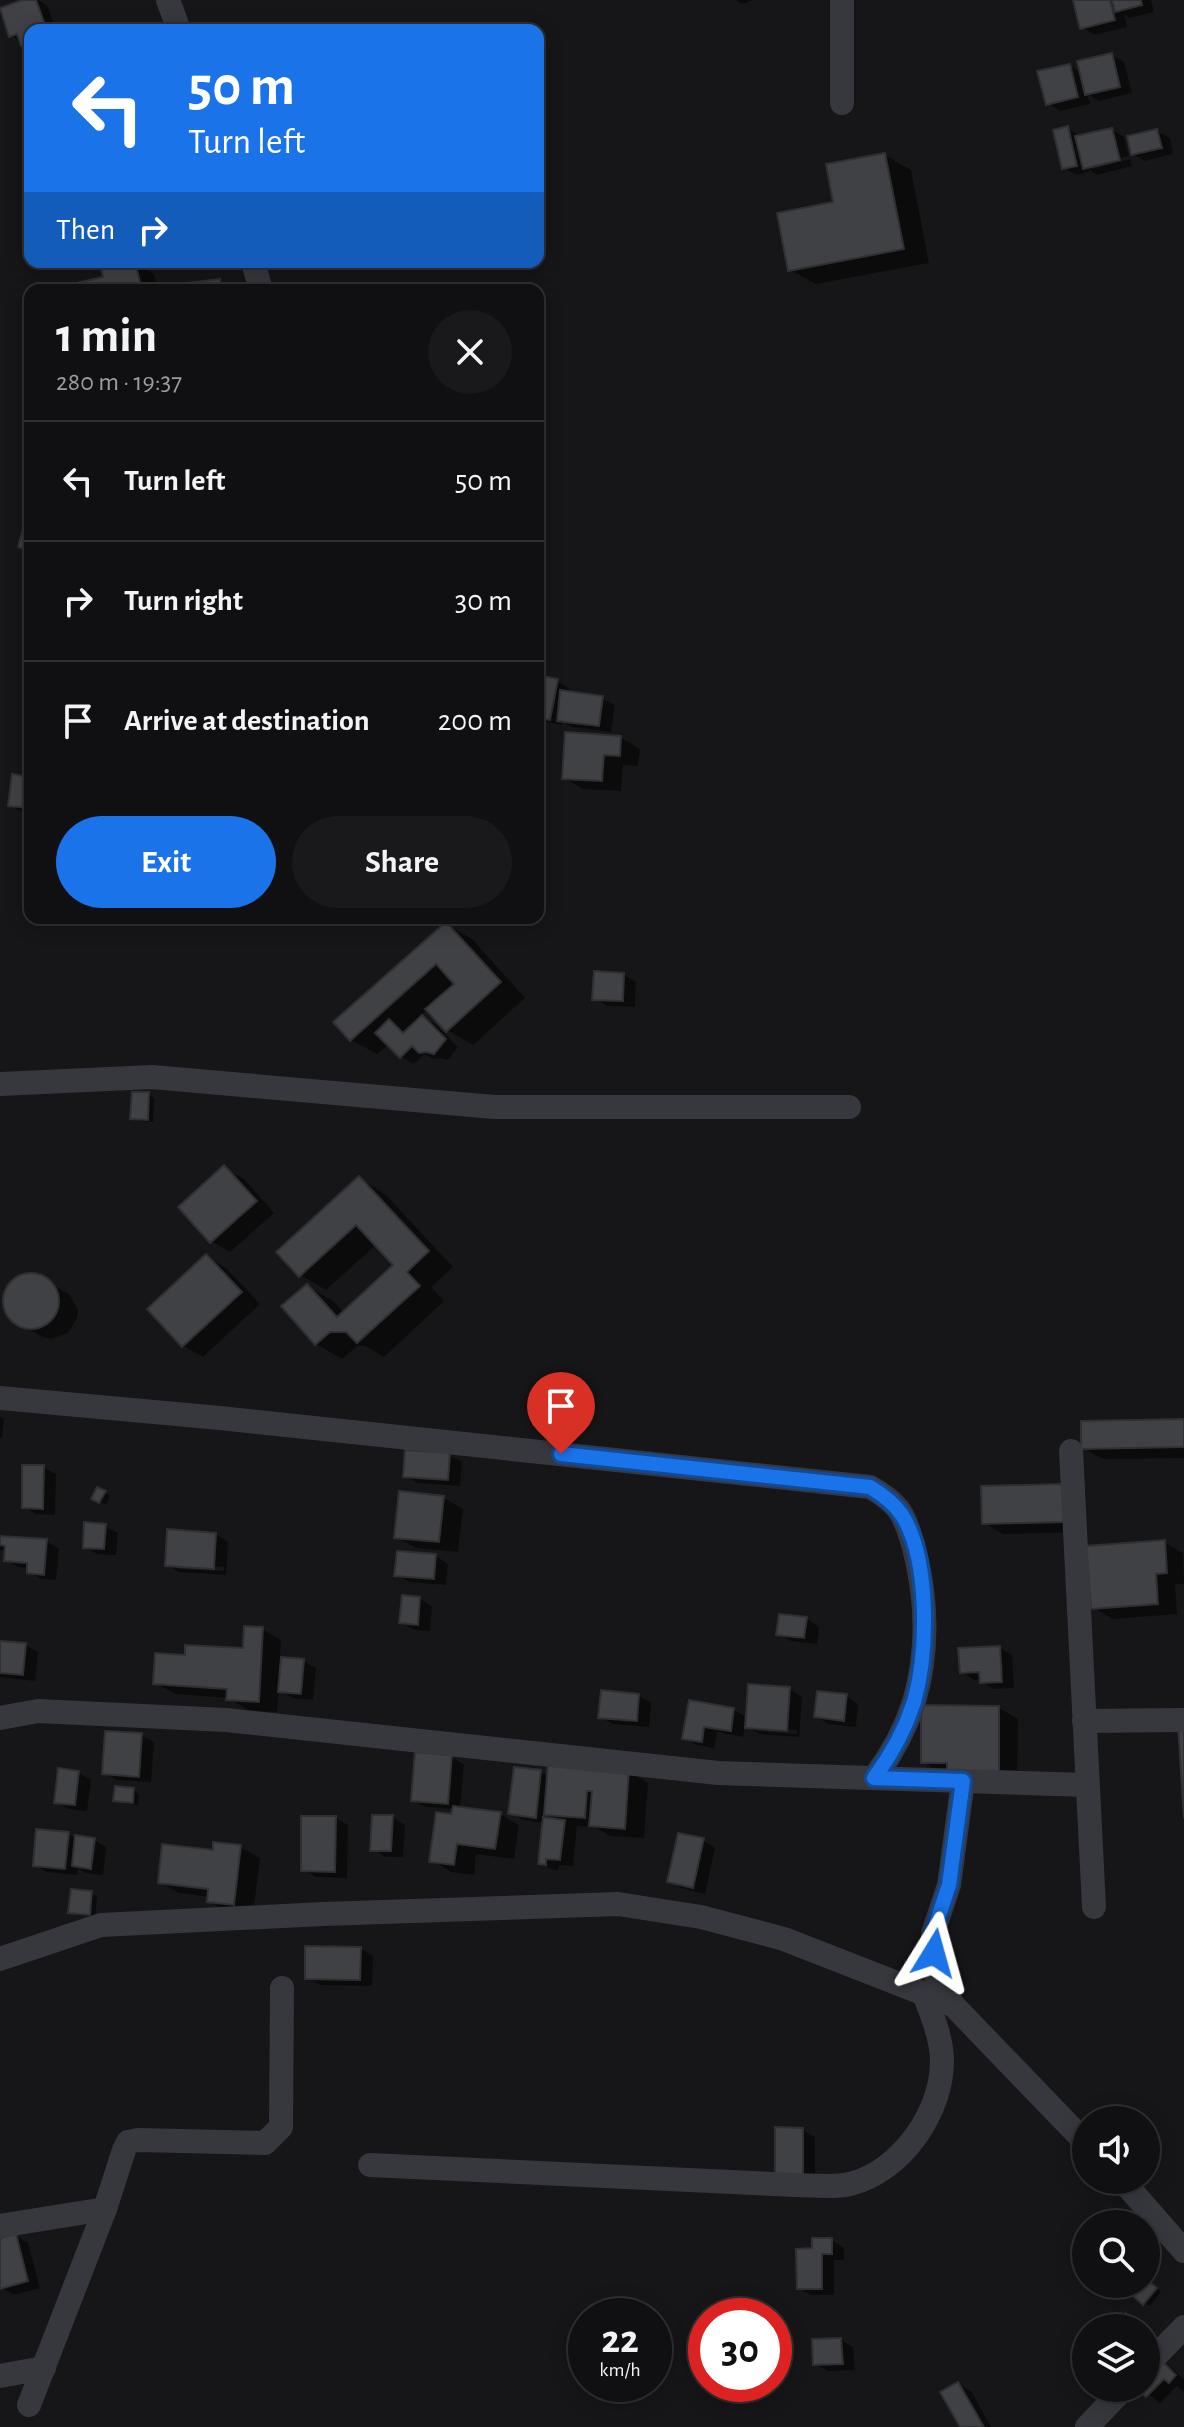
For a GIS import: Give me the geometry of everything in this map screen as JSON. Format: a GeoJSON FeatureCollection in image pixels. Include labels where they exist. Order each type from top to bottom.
{"type":"FeatureCollection","features":[{"type":"Feature","properties":{"kind":"street"},"geometry":{"type":"LineString","coordinates":[[168,0],[177,24]]}},
{"type":"Feature","properties":{"kind":"street"},"geometry":{"type":"LineString","coordinates":[[842,0],[842,103]]}},
{"type":"Feature","properties":{"kind":"street"},"geometry":{"type":"LineString","coordinates":[[0,1084],[152,1077],[494,1107],[849,1107]]}},
{"type":"Feature","properties":{"kind":"street"},"geometry":{"type":"LineString","coordinates":[[0,1398],[220,1418],[870,1487],[893,1503],[906,1522],[917,1560],[925,1616],[914,1702],[904,1730],[874,1778]]}},
{"type":"Feature","properties":{"kind":"street"},"geometry":{"type":"LineString","coordinates":[[1071,1451],[1094,1907]]}},
{"type":"Feature","properties":{"kind":"street"},"geometry":{"type":"LineString","coordinates":[[0,1718],[38,1711],[226,1720],[718,1773],[1087,1785]]}},
{"type":"Feature","properties":{"kind":"street"},"geometry":{"type":"LineString","coordinates":[[1084,1721],[1184,1720]]}},
{"type":"Feature","properties":{"kind":"street"},"geometry":{"type":"LineString","coordinates":[[963,1781],[949,1885],[933,1933],[935,1974],[953,2005],[1072,2128]]}},
{"type":"Feature","properties":{"kind":"street"},"geometry":{"type":"LineString","coordinates":[[0,1959],[101,1925],[618,1904],[701,1917],[784,1939],[953,2005]]}},
{"type":"Feature","properties":{"kind":"street"},"geometry":{"type":"LineString","coordinates":[[29,2405],[128,2142],[265,2143],[281,2127],[282,1988]]}},
{"type":"Feature","properties":{"kind":"street"},"geometry":{"type":"LineString","coordinates":[[370,2165],[779,2185],[850,2184],[892,2165],[917,2135],[935,2103],[942,2060],[936,2027],[924,1994]]}},
{"type":"Feature","properties":{"kind":"street"},"geometry":{"type":"LineString","coordinates":[[1134,2194],[1184,2251]]}},
{"type":"Feature","properties":{"kind":"street"},"geometry":{"type":"LineString","coordinates":[[0,2226],[105,2209]]}},
{"type":"Feature","properties":{"kind":"street"},"geometry":{"type":"LineString","coordinates":[[1160,2352],[1184,2327]]}},
{"type":"Feature","properties":{"kind":"street"},"geometry":{"type":"LineString","coordinates":[[0,2376],[44,2368]]}},
{"type":"Feature","properties":{"kind":"street"},"geometry":{"type":"LineString","coordinates":[[1087,2427],[1111,2402]]}},
{"type":"Feature","properties":{"kind":"building"},"geometry":{"type":"Polygon","coordinates":[[[22,0],[36,0],[45,24],[24,24],[24,45],[21,46],[17,34],[9,37],[0,8],[22,0]]]}},
{"type":"Feature","properties":{"kind":"building"},"geometry":{"type":"Polygon","coordinates":[[[1073,0],[1110,0],[1115,20],[1080,29],[1073,0]]]}},
{"type":"Feature","properties":{"kind":"building"},"geometry":{"type":"Polygon","coordinates":[[[1112,0],[1141,0],[1142,5],[1115,12],[1112,0]]]}},
{"type":"Feature","properties":{"kind":"building"},"geometry":{"type":"Polygon","coordinates":[[[1112,53],[1120,87],[1085,95],[1077,61],[1112,53]]]}},
{"type":"Feature","properties":{"kind":"building"},"geometry":{"type":"Polygon","coordinates":[[[1070,64],[1078,97],[1046,105],[1037,71],[1070,64]]]}},
{"type":"Feature","properties":{"kind":"building"},"geometry":{"type":"Polygon","coordinates":[[[1068,126],[1077,166],[1062,169],[1053,130],[1068,126]]]}},
{"type":"Feature","properties":{"kind":"building"},"geometry":{"type":"Polygon","coordinates":[[[1112,128],[1120,160],[1083,169],[1075,136],[1112,128]]]}},
{"type":"Feature","properties":{"kind":"building"},"geometry":{"type":"Polygon","coordinates":[[[1157,129],[1162,148],[1131,155],[1127,136],[1157,129]]]}},
{"type":"Feature","properties":{"kind":"building"},"geometry":{"type":"Polygon","coordinates":[[[885,153],[904,249],[788,271],[777,213],[833,202],[826,164],[885,153]]]}},
{"type":"Feature","properties":{"kind":"building"},"geometry":{"type":"Polygon","coordinates":[[[101,268],[136,268],[140,284],[76,283],[103,277],[101,268]]]}},
{"type":"Feature","properties":{"kind":"building"},"geometry":{"type":"Polygon","coordinates":[[[220,279],[220,284],[177,284],[220,279]]]}},
{"type":"Feature","properties":{"kind":"building"},"geometry":{"type":"Polygon","coordinates":[[[24,526],[24,549],[18,547],[24,526]]]}},
{"type":"Feature","properties":{"kind":"building"},"geometry":{"type":"Polygon","coordinates":[[[544,676],[558,679],[550,720],[544,719],[544,676]]]}},
{"type":"Feature","properties":{"kind":"building"},"geometry":{"type":"Polygon","coordinates":[[[560,690],[603,696],[599,726],[557,721],[560,690]]]}},
{"type":"Feature","properties":{"kind":"building"},"geometry":{"type":"Polygon","coordinates":[[[565,732],[621,736],[620,756],[604,755],[602,781],[562,779],[565,732]]]}},
{"type":"Feature","properties":{"kind":"building"},"geometry":{"type":"Polygon","coordinates":[[[12,774],[24,776],[24,807],[8,806],[12,774]]]}},
{"type":"Feature","properties":{"kind":"building"},"geometry":{"type":"Polygon","coordinates":[[[444,924],[448,924],[501,982],[446,1032],[425,1009],[454,984],[436,964],[350,1041],[333,1022],[444,924]]]}},
{"type":"Feature","properties":{"kind":"building"},"geometry":{"type":"Polygon","coordinates":[[[594,971],[624,973],[623,1001],[592,1000],[594,971]]]}},
{"type":"Feature","properties":{"kind":"building"},"geometry":{"type":"Polygon","coordinates":[[[422,1015],[446,1039],[434,1054],[419,1053],[412,1046],[400,1058],[375,1033],[389,1019],[403,1033],[422,1015]]]}},
{"type":"Feature","properties":{"kind":"building"},"geometry":{"type":"Polygon","coordinates":[[[132,1092],[149,1092],[148,1120],[130,1119],[132,1092]]]}},
{"type":"Feature","properties":{"kind":"building"},"geometry":{"type":"Polygon","coordinates":[[[224,1165],[257,1201],[210,1243],[178,1207],[224,1165]]]}},
{"type":"Feature","properties":{"kind":"building"},"geometry":{"type":"Polygon","coordinates":[[[359,1176],[429,1251],[407,1272],[420,1286],[357,1343],[346,1332],[330,1332],[315,1345],[281,1306],[307,1284],[337,1317],[393,1265],[356,1225],[299,1277],[276,1252],[359,1176]]]}},
{"type":"Feature","properties":{"kind":"building"},"geometry":{"type":"Polygon","coordinates":[[[206,1254],[242,1292],[182,1347],[147,1309],[206,1254]]]}},
{"type":"Feature","properties":{"kind":"building"},"geometry":{"type":"Polygon","coordinates":[[[31,1273],[50,1282],[59,1301],[50,1320],[31,1329],[12,1320],[3,1301],[12,1282],[31,1273]]]}},
{"type":"Feature","properties":{"kind":"building"},"geometry":{"type":"Polygon","coordinates":[[[1184,1419],[1184,1447],[1081,1449],[1081,1421],[1184,1419]]]}},
{"type":"Feature","properties":{"kind":"building"},"geometry":{"type":"Polygon","coordinates":[[[405,1450],[450,1453],[448,1480],[403,1477],[405,1450]]]}},
{"type":"Feature","properties":{"kind":"building"},"geometry":{"type":"Polygon","coordinates":[[[22,1465],[44,1465],[43,1509],[22,1508],[22,1465]]]}},
{"type":"Feature","properties":{"kind":"building"},"geometry":{"type":"Polygon","coordinates":[[[1062,1484],[1064,1522],[982,1524],[981,1486],[1062,1484]]]}},
{"type":"Feature","properties":{"kind":"building"},"geometry":{"type":"Polygon","coordinates":[[[97,1487],[106,1491],[99,1503],[91,1499],[97,1487]]]}},
{"type":"Feature","properties":{"kind":"building"},"geometry":{"type":"Polygon","coordinates":[[[399,1491],[444,1496],[439,1542],[394,1538],[399,1491]]]}},
{"type":"Feature","properties":{"kind":"building"},"geometry":{"type":"Polygon","coordinates":[[[84,1522],[106,1524],[104,1549],[83,1548],[84,1522]]]}},
{"type":"Feature","properties":{"kind":"building"},"geometry":{"type":"Polygon","coordinates":[[[167,1529],[216,1533],[214,1569],[165,1566],[167,1529]]]}},
{"type":"Feature","properties":{"kind":"building"},"geometry":{"type":"Polygon","coordinates":[[[0,1536],[47,1539],[44,1575],[27,1573],[27,1563],[4,1561],[5,1546],[0,1545],[0,1536]]]}},
{"type":"Feature","properties":{"kind":"building"},"geometry":{"type":"Polygon","coordinates":[[[1165,1540],[1167,1573],[1156,1574],[1158,1604],[1091,1609],[1086,1546],[1165,1540]]]}},
{"type":"Feature","properties":{"kind":"building"},"geometry":{"type":"Polygon","coordinates":[[[397,1551],[436,1554],[434,1579],[394,1576],[397,1551]]]}},
{"type":"Feature","properties":{"kind":"building"},"geometry":{"type":"Polygon","coordinates":[[[402,1595],[420,1597],[418,1625],[399,1623],[402,1595]]]}},
{"type":"Feature","properties":{"kind":"building"},"geometry":{"type":"Polygon","coordinates":[[[779,1614],[807,1617],[804,1638],[776,1635],[779,1614]]]}},
{"type":"Feature","properties":{"kind":"building"},"geometry":{"type":"Polygon","coordinates":[[[244,1626],[263,1627],[259,1702],[226,1700],[227,1689],[153,1684],[155,1653],[185,1655],[185,1645],[243,1648],[244,1626]]]}},
{"type":"Feature","properties":{"kind":"building"},"geometry":{"type":"Polygon","coordinates":[[[0,1641],[26,1643],[23,1675],[0,1673],[0,1641]]]}},
{"type":"Feature","properties":{"kind":"building"},"geometry":{"type":"Polygon","coordinates":[[[1000,1646],[1002,1682],[980,1683],[979,1672],[960,1673],[958,1648],[1000,1646]]]}},
{"type":"Feature","properties":{"kind":"building"},"geometry":{"type":"Polygon","coordinates":[[[281,1657],[304,1659],[301,1694],[278,1692],[281,1657]]]}},
{"type":"Feature","properties":{"kind":"building"},"geometry":{"type":"Polygon","coordinates":[[[748,1684],[790,1687],[787,1731],[745,1728],[748,1684]]]}},
{"type":"Feature","properties":{"kind":"building"},"geometry":{"type":"Polygon","coordinates":[[[601,1690],[639,1694],[637,1721],[598,1718],[601,1690]]]}},
{"type":"Feature","properties":{"kind":"building"},"geometry":{"type":"Polygon","coordinates":[[[817,1691],[847,1694],[844,1721],[814,1717],[817,1691]]]}},
{"type":"Feature","properties":{"kind":"building"},"geometry":{"type":"Polygon","coordinates":[[[689,1700],[734,1708],[731,1731],[704,1727],[702,1742],[682,1739],[689,1700]]]}},
{"type":"Feature","properties":{"kind":"building"},"geometry":{"type":"Polygon","coordinates":[[[921,1705],[999,1706],[999,1774],[947,1774],[947,1763],[921,1763],[921,1705]]]}},
{"type":"Feature","properties":{"kind":"building"},"geometry":{"type":"Polygon","coordinates":[[[1178,1726],[1184,1726],[1184,1818],[1178,1726]]]}},
{"type":"Feature","properties":{"kind":"building"},"geometry":{"type":"Polygon","coordinates":[[[105,1731],[142,1733],[139,1777],[102,1774],[105,1731]]]}},
{"type":"Feature","properties":{"kind":"building"},"geometry":{"type":"Polygon","coordinates":[[[415,1752],[452,1755],[448,1804],[411,1801],[415,1752]]]}},
{"type":"Feature","properties":{"kind":"building"},"geometry":{"type":"Polygon","coordinates":[[[548,1763],[629,1769],[625,1829],[589,1826],[592,1791],[587,1791],[585,1818],[544,1815],[548,1763]]]}},
{"type":"Feature","properties":{"kind":"building"},"geometry":{"type":"Polygon","coordinates":[[[514,1767],[541,1770],[536,1818],[508,1814],[514,1767]]]}},
{"type":"Feature","properties":{"kind":"building"},"geometry":{"type":"Polygon","coordinates":[[[58,1768],[79,1771],[75,1805],[54,1803],[58,1768]]]}},
{"type":"Feature","properties":{"kind":"building"},"geometry":{"type":"Polygon","coordinates":[[[115,1786],[134,1788],[133,1803],[113,1801],[115,1786]]]}},
{"type":"Feature","properties":{"kind":"building"},"geometry":{"type":"Polygon","coordinates":[[[453,1806],[501,1812],[495,1849],[457,1844],[454,1865],[429,1862],[436,1812],[451,1814],[453,1806]]]}},
{"type":"Feature","properties":{"kind":"building"},"geometry":{"type":"Polygon","coordinates":[[[372,1815],[393,1815],[391,1851],[370,1851],[372,1815]]]}},
{"type":"Feature","properties":{"kind":"building"},"geometry":{"type":"Polygon","coordinates":[[[301,1816],[336,1816],[335,1872],[301,1871],[301,1816]]]}},
{"type":"Feature","properties":{"kind":"building"},"geometry":{"type":"Polygon","coordinates":[[[543,1817],[565,1820],[560,1860],[546,1859],[546,1865],[538,1864],[543,1817]]]}},
{"type":"Feature","properties":{"kind":"building"},"geometry":{"type":"Polygon","coordinates":[[[36,1829],[69,1832],[65,1869],[33,1866],[36,1829]]]}},
{"type":"Feature","properties":{"kind":"building"},"geometry":{"type":"Polygon","coordinates":[[[678,1833],[704,1838],[693,1888],[667,1882],[678,1833]]]}},
{"type":"Feature","properties":{"kind":"building"},"geometry":{"type":"Polygon","coordinates":[[[75,1835],[95,1838],[91,1869],[72,1866],[75,1835]]]}},
{"type":"Feature","properties":{"kind":"building"},"geometry":{"type":"Polygon","coordinates":[[[213,1842],[241,1845],[234,1905],[207,1902],[208,1889],[158,1883],[162,1844],[213,1850],[213,1842]]]}},
{"type":"Feature","properties":{"kind":"building"},"geometry":{"type":"Polygon","coordinates":[[[71,1889],[92,1891],[90,1915],[68,1913],[71,1889]]]}},
{"type":"Feature","properties":{"kind":"building"},"geometry":{"type":"Polygon","coordinates":[[[305,1946],[361,1947],[360,1980],[305,1979],[305,1946]]]}},
{"type":"Feature","properties":{"kind":"building"},"geometry":{"type":"Polygon","coordinates":[[[775,2127],[803,2128],[803,2177],[775,2177],[775,2127]]]}},
{"type":"Feature","properties":{"kind":"building"},"geometry":{"type":"Polygon","coordinates":[[[16,2234],[28,2281],[0,2289],[0,2238],[16,2234]]]}},
{"type":"Feature","properties":{"kind":"building"},"geometry":{"type":"Polygon","coordinates":[[[812,2238],[832,2238],[832,2254],[822,2254],[822,2289],[797,2289],[796,2249],[812,2248],[812,2238]]]}},
{"type":"Feature","properties":{"kind":"building"},"geometry":{"type":"Polygon","coordinates":[[[1135,2298],[1149,2298],[1143,2305],[1135,2298]]]}},
{"type":"Feature","properties":{"kind":"building"},"geometry":{"type":"Polygon","coordinates":[[[841,2338],[843,2364],[813,2365],[812,2339],[841,2338]]]}},
{"type":"Feature","properties":{"kind":"building"},"geometry":{"type":"Polygon","coordinates":[[[1160,2359],[1176,2375],[1169,2383],[1164,2379],[1160,2383],[1160,2359]]]}},
{"type":"Feature","properties":{"kind":"building"},"geometry":{"type":"Polygon","coordinates":[[[958,2382],[984,2427],[960,2427],[940,2392],[958,2382]]]}},
{"type":"Feature","properties":{"kind":"route"},"geometry":{"type":"LineString","coordinates":[[561,1454],[870,1487],[901,1512],[917,1560],[922,1588],[924,1644],[914,1702],[904,1730],[874,1778],[963,1781],[949,1885],[933,1933],[934,1953]]}}]}
